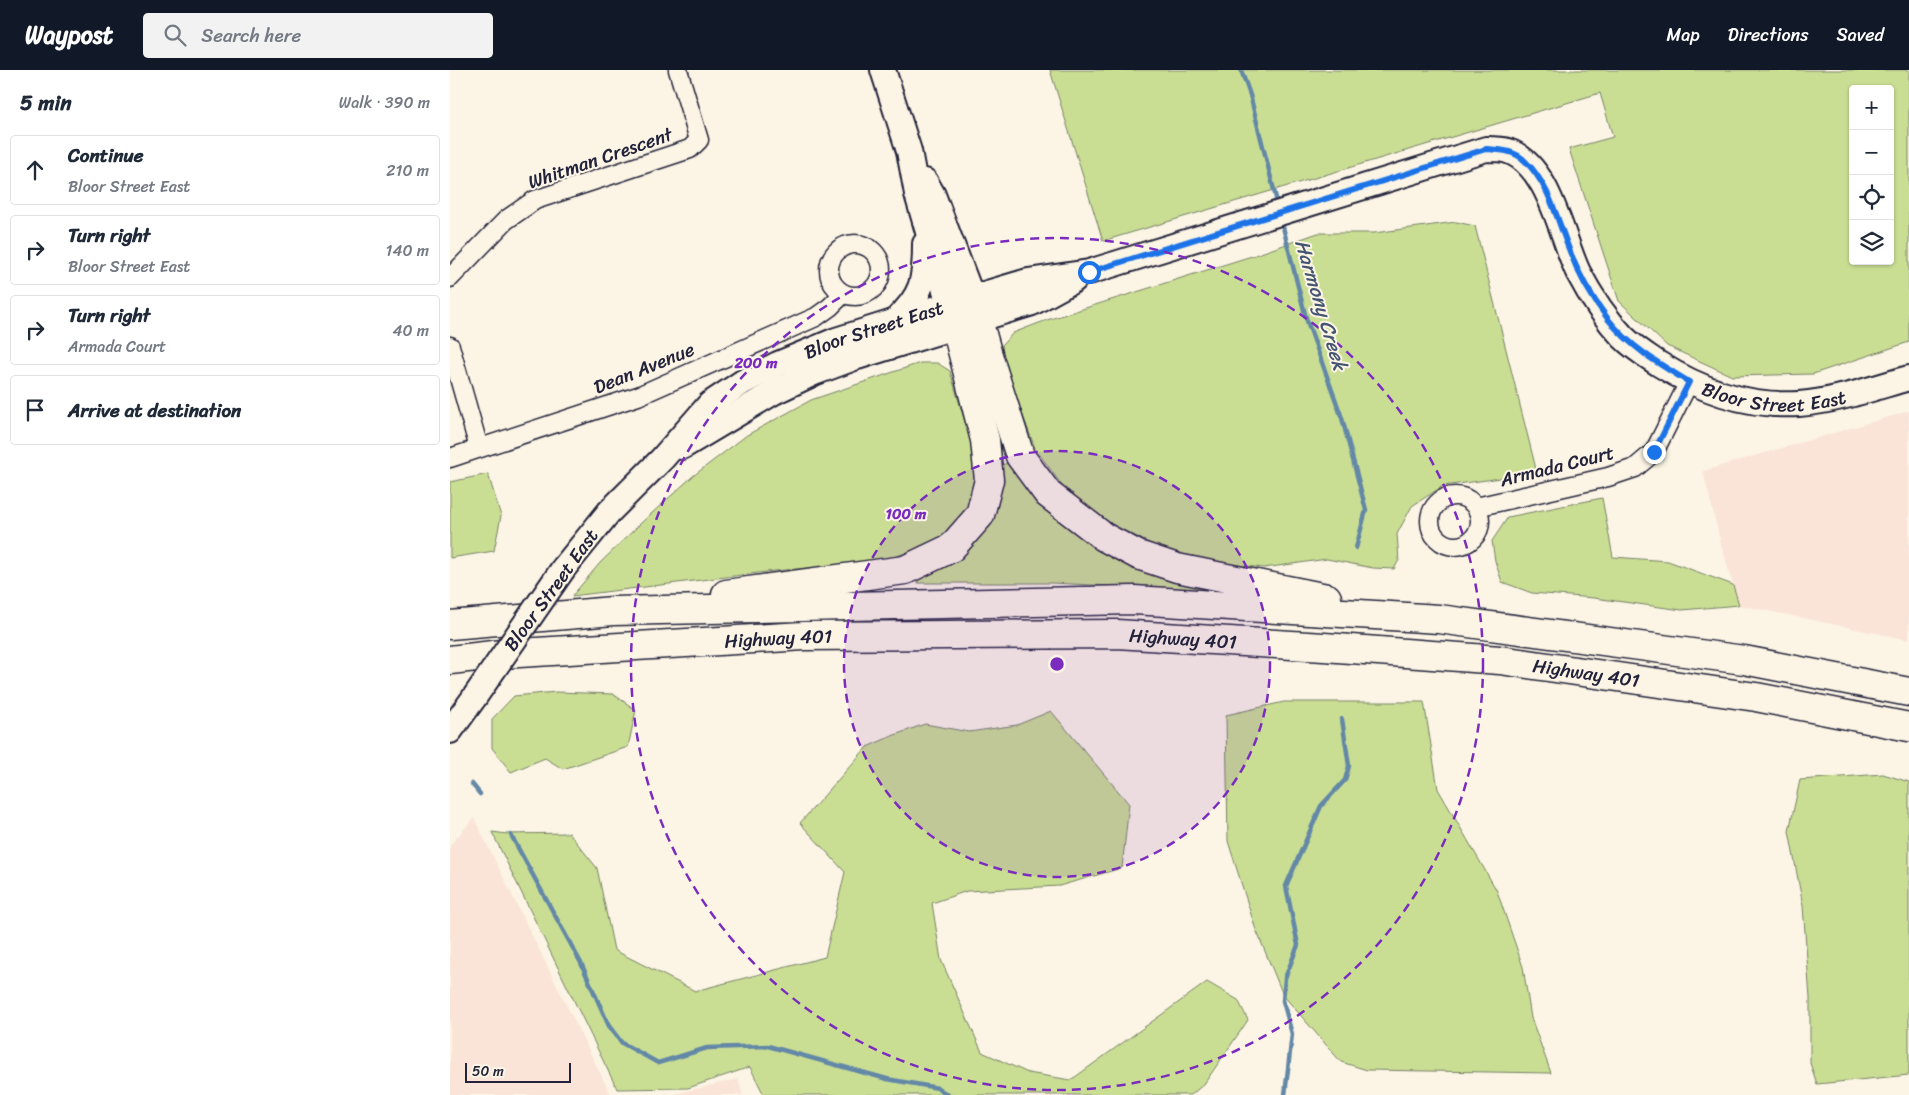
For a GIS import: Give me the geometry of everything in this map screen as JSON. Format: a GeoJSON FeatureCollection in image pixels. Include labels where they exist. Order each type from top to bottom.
{"type":"FeatureCollection","features":[{"type":"Feature","properties":{"kind":"highway"},"geometry":{"type":"LineString","coordinates":[[613,611],[672,601],[905,570],[951,548],[980,515],[989,480],[985,440],[964,312]]}},
{"type":"Feature","properties":{"kind":"highway"},"geometry":{"type":"LineString","coordinates":[[964,312],[987,352],[1020,456],[1048,494],[1104,537],[1138,555],[1177,568],[1439,619]]}},
{"type":"Feature","properties":{"kind":"highway","name":"Highway 401"},"geometry":{"type":"LineString","coordinates":[[450,625],[613,611],[1134,600],[1439,619],[1744,660],[1909,692]]}},
{"type":"Feature","properties":{"kind":"highway","name":"Highway 401"},"geometry":{"type":"LineString","coordinates":[[450,660],[502,654],[804,636],[1117,634],[1500,660],[1756,698],[1909,727]]}},
{"type":"Feature","properties":{"kind":"main road"},"geometry":{"type":"LineString","coordinates":[[883,70],[909,151],[925,222],[964,312]]}},
{"type":"Feature","properties":{"kind":"main road","name":"Bloor Street East"},"geometry":{"type":"LineString","coordinates":[[450,731],[563,569],[609,512],[662,459],[710,404],[744,382],[778,364],[836,340],[894,322],[1032,303],[1089,272],[1486,149],[1508,150],[1524,160],[1537,174],[1547,192],[1579,272],[1608,319],[1624,338],[1640,352],[1689,382],[1742,400],[1769,404],[1797,404],[1844,396],[1909,378]]}},
{"type":"Feature","properties":{"kind":"main road"},"geometry":{"type":"LineString","coordinates":[[909,151],[933,195],[964,312]]}},
{"type":"Feature","properties":{"kind":"main road"},"geometry":{"type":"LineString","coordinates":[[894,322],[910,308],[916,299],[925,273],[925,222]]}},
{"type":"Feature","properties":{"kind":"main road","name":"Bloor Street East"},"geometry":{"type":"LineString","coordinates":[[662,459],[774,392],[814,373],[964,312]]}},
{"type":"Feature","properties":{"kind":"street","name":"Whitman Crescent"},"geometry":{"type":"LineString","coordinates":[[450,278],[506,220],[535,200],[690,149],[699,140],[678,70]]}},
{"type":"Feature","properties":{"kind":"street","name":"Dean Avenue"},"geometry":{"type":"LineString","coordinates":[[450,458],[638,396],[816,317],[843,294]]}},
{"type":"Feature","properties":{"kind":"street"},"geometry":{"type":"LineString","coordinates":[[450,346],[479,448]]}},
{"type":"Feature","properties":{"kind":"street","name":"Armada Court"},"geometry":{"type":"LineString","coordinates":[[1476,506],[1608,477],[1635,468],[1654,452],[1689,382]]}},
{"type":"Feature","properties":{"kind":"shaded area"},"geometry":{"type":"Polygon","coordinates":[[[1909,411],[1909,640],[1739,605],[1722,548],[1703,471],[1909,411]]]}},
{"type":"Feature","properties":{"kind":"shaded area"},"geometry":{"type":"Polygon","coordinates":[[[474,818],[611,1095],[450,1095],[450,845],[474,818]]]}},
{"type":"Feature","properties":{"kind":"shaded area"},"geometry":{"type":"Polygon","coordinates":[[[738,1079],[743,1095],[670,1095],[738,1079]]]}},
{"type":"Feature","properties":{"kind":"green space"},"geometry":{"type":"Polygon","coordinates":[[[1050,70],[1909,70],[1909,342],[1813,374],[1732,376],[1667,346],[1619,301],[1569,149],[1613,137],[1600,93],[1103,241],[1050,70]]]}},
{"type":"Feature","properties":{"kind":"green space"},"geometry":{"type":"Polygon","coordinates":[[[1456,222],[1475,226],[1537,473],[1443,486],[1412,506],[1397,534],[1399,560],[1394,569],[1373,568],[1327,559],[1264,568],[1210,562],[1159,548],[1111,524],[1066,491],[1035,448],[1005,368],[1002,345],[1013,333],[1047,320],[1255,255],[1318,233],[1374,233],[1456,222]]]}},
{"type":"Feature","properties":{"kind":"green space"},"geometry":{"type":"Polygon","coordinates":[[[920,363],[937,363],[950,371],[974,453],[977,485],[967,512],[949,534],[922,548],[881,561],[774,571],[572,596],[600,563],[641,523],[693,476],[747,435],[811,400],[920,363]]]}},
{"type":"Feature","properties":{"kind":"green space"},"geometry":{"type":"Polygon","coordinates":[[[1014,462],[1030,483],[1211,584],[1214,591],[1051,583],[918,583],[918,577],[954,562],[974,543],[990,518],[1001,492],[1000,465],[1014,462]]]}},
{"type":"Feature","properties":{"kind":"green space"},"geometry":{"type":"Polygon","coordinates":[[[488,474],[501,516],[494,551],[450,558],[450,482],[488,474]]]}},
{"type":"Feature","properties":{"kind":"green space"},"geometry":{"type":"Polygon","coordinates":[[[1602,498],[1613,557],[1668,561],[1733,585],[1739,605],[1682,610],[1594,598],[1532,593],[1502,582],[1495,561],[1492,541],[1508,517],[1602,498]]]}},
{"type":"Feature","properties":{"kind":"green space"},"geometry":{"type":"Polygon","coordinates":[[[556,692],[613,694],[636,710],[628,747],[563,769],[545,758],[511,772],[492,748],[492,719],[514,696],[556,692]]]}},
{"type":"Feature","properties":{"kind":"green space"},"geometry":{"type":"Polygon","coordinates":[[[1284,702],[1424,702],[1438,789],[1497,891],[1523,967],[1531,1018],[1551,1073],[1367,1070],[1341,1062],[1283,995],[1255,927],[1228,841],[1226,715],[1284,702]]]}},
{"type":"Feature","properties":{"kind":"green space"},"geometry":{"type":"Polygon","coordinates":[[[1051,711],[1129,804],[1122,868],[1059,886],[967,891],[932,903],[941,960],[982,1052],[1028,1073],[1071,1080],[1207,982],[1238,1000],[1248,1020],[1204,1084],[1191,1095],[764,1095],[750,1067],[688,1088],[617,1089],[492,832],[507,834],[569,833],[597,868],[614,950],[695,991],[825,957],[845,872],[800,823],[867,747],[925,724],[969,732],[1017,725],[1051,711]]]}},
{"type":"Feature","properties":{"kind":"green space"},"geometry":{"type":"Polygon","coordinates":[[[1883,774],[1909,782],[1909,1075],[1817,1084],[1810,1063],[1810,998],[1803,906],[1789,831],[1800,780],[1883,774]]]}},
{"type":"Feature","properties":{"kind":"waterway","name":"Harmony Creek"},"geometry":{"type":"LineString","coordinates":[[1241,70],[1250,95],[1278,206]]}},
{"type":"Feature","properties":{"kind":"waterway","name":"Harmony Creek"},"geometry":{"type":"LineString","coordinates":[[1281,219],[1306,318],[1342,418],[1366,510],[1356,548]]}},
{"type":"Feature","properties":{"kind":"waterway","name":"Harmony Creek"},"geometry":{"type":"LineString","coordinates":[[1285,1095],[1292,1034],[1283,1001],[1285,978],[1298,945],[1286,886],[1321,806],[1345,780],[1349,766],[1342,719]]}},
{"type":"Feature","properties":{"kind":"waterway"},"geometry":{"type":"LineString","coordinates":[[472,784],[480,794]]}},
{"type":"Feature","properties":{"kind":"waterway"},"geometry":{"type":"LineString","coordinates":[[511,835],[581,963],[609,1026],[622,1043],[658,1063],[707,1048],[768,1046],[887,1079],[938,1088],[948,1095]]}},
{"type":"Feature","properties":{"kind":"route"},"geometry":{"type":"LineString","coordinates":[[1089,272],[1486,149],[1508,150],[1524,160],[1537,174],[1547,192],[1579,272],[1608,319],[1624,338],[1640,352],[1689,382],[1654,452]]}}]}
